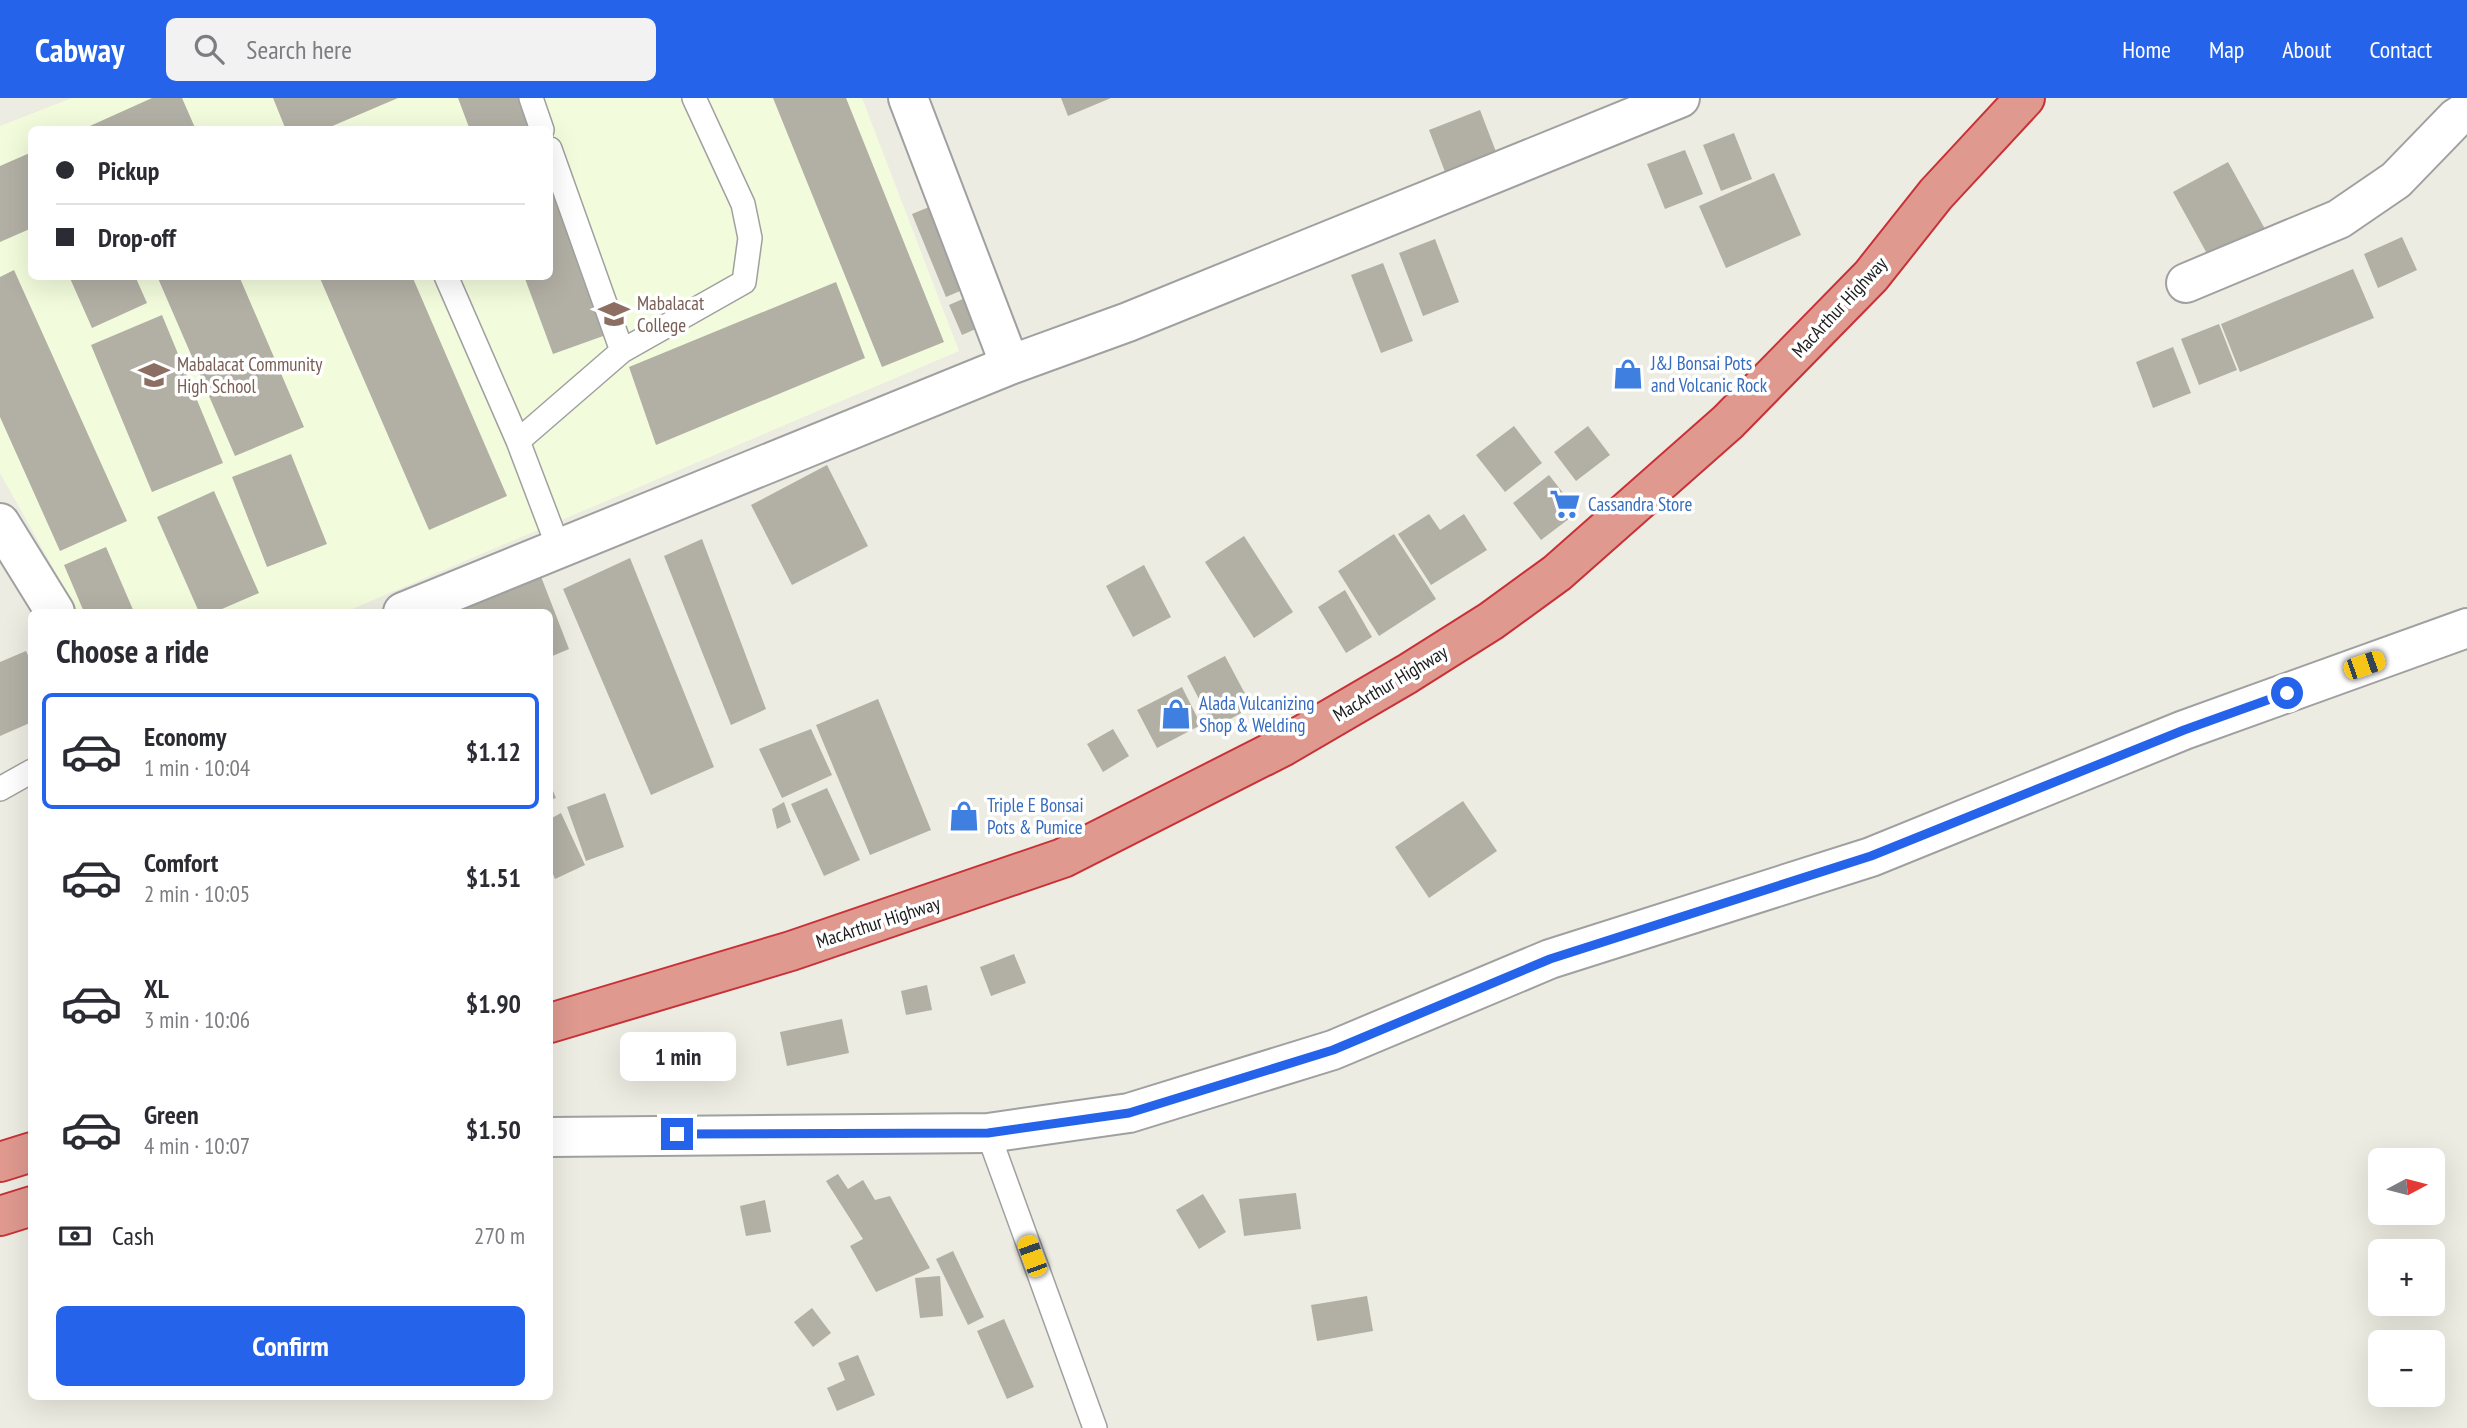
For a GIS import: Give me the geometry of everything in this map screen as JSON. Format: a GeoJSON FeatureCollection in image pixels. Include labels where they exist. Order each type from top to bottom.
{"type":"FeatureCollection","features":[{"type":"Feature","properties":{"kind":"highway","name":"MacArthur Highway"},"geometry":{"type":"LineString","coordinates":[[553,1022],[791,951],[1063,858],[1282,747],[1407,674],[1491,621],[1557,573],[1728,422],[1871,276],[1936,194],[2025,98]]}},
{"type":"Feature","properties":{"kind":"highway"},"geometry":{"type":"LineString","coordinates":[[0,1162],[28,1153]]}},
{"type":"Feature","properties":{"kind":"highway"},"geometry":{"type":"LineString","coordinates":[[0,1216],[28,1207]]}},
{"type":"Feature","properties":{"kind":"street"},"geometry":{"type":"LineString","coordinates":[[908,98],[1010,365]]}},
{"type":"Feature","properties":{"kind":"street"},"geometry":{"type":"LineString","coordinates":[[410,609],[1010,365],[1128,322],[1680,98]]}},
{"type":"Feature","properties":{"kind":"street"},"geometry":{"type":"LineString","coordinates":[[2186,283],[2339,219],[2396,180],[2456,118],[2467,111]]}},
{"type":"Feature","properties":{"kind":"street"},"geometry":{"type":"LineString","coordinates":[[0,523],[53,609]]}},
{"type":"Feature","properties":{"kind":"street"},"geometry":{"type":"LineString","coordinates":[[553,1137],[988,1133],[1129,1113],[1333,1050],[1550,959],[1871,856],[2184,730],[2467,628]]}},
{"type":"Feature","properties":{"kind":"lane"},"geometry":{"type":"LineString","coordinates":[[531,98],[541,126]]}},
{"type":"Feature","properties":{"kind":"lane"},"geometry":{"type":"LineString","coordinates":[[518,441],[622,351],[744,282],[750,238],[743,204],[694,98]]}},
{"type":"Feature","properties":{"kind":"lane"},"geometry":{"type":"LineString","coordinates":[[553,157],[622,351]]}},
{"type":"Feature","properties":{"kind":"lane"},"geometry":{"type":"LineString","coordinates":[[448,280],[518,441],[559,549]]}},
{"type":"Feature","properties":{"kind":"lane"},"geometry":{"type":"LineString","coordinates":[[0,789],[28,773]]}},
{"type":"Feature","properties":{"kind":"lane"},"geometry":{"type":"LineString","coordinates":[[988,1133],[1095,1428]]}},
{"type":"Feature","properties":{"kind":"shaded area","name":"Mabalacat College"},"geometry":{"type":"Polygon","coordinates":[[[72,98],[862,98],[959,351],[352,609],[76,609],[0,473],[0,126],[72,98]]]}},
{"type":"Feature","properties":{"kind":"building"},"geometry":{"type":"Polygon","coordinates":[[[152,98],[182,98],[194,126],[90,126],[152,98]]]}},
{"type":"Feature","properties":{"kind":"building"},"geometry":{"type":"Polygon","coordinates":[[[273,98],[398,98],[332,126],[284,126],[273,98]]]}},
{"type":"Feature","properties":{"kind":"building"},"geometry":{"type":"Polygon","coordinates":[[[458,98],[518,98],[528,126],[468,126],[458,98]]]}},
{"type":"Feature","properties":{"kind":"building"},"geometry":{"type":"Polygon","coordinates":[[[773,98],[846,98],[944,342],[882,367],[773,98]]]}},
{"type":"Feature","properties":{"kind":"building"},"geometry":{"type":"Polygon","coordinates":[[[1061,98],[1111,98],[1068,116],[1061,98]]]}},
{"type":"Feature","properties":{"kind":"building"},"geometry":{"type":"Polygon","coordinates":[[[1480,110],[1498,157],[1447,177],[1429,130],[1480,110]]]}},
{"type":"Feature","properties":{"kind":"building"},"geometry":{"type":"Polygon","coordinates":[[[1734,133],[1752,179],[1721,191],[1703,145],[1734,133]]]}},
{"type":"Feature","properties":{"kind":"building"},"geometry":{"type":"Polygon","coordinates":[[[1685,150],[1703,194],[1665,209],[1647,164],[1685,150]]]}},
{"type":"Feature","properties":{"kind":"building"},"geometry":{"type":"Polygon","coordinates":[[[28,154],[28,230],[0,242],[0,166],[28,154]]]}},
{"type":"Feature","properties":{"kind":"building"},"geometry":{"type":"Polygon","coordinates":[[[2228,162],[2265,229],[2210,259],[2173,192],[2228,162]]]}},
{"type":"Feature","properties":{"kind":"building"},"geometry":{"type":"Polygon","coordinates":[[[1774,173],[1801,235],[1726,268],[1699,206],[1774,173]]]}},
{"type":"Feature","properties":{"kind":"building"},"geometry":{"type":"Polygon","coordinates":[[[553,192],[606,335],[553,354],[525,280],[553,280],[553,192]]]}},
{"type":"Feature","properties":{"kind":"building"},"geometry":{"type":"Polygon","coordinates":[[[934,205],[967,288],[946,297],[912,214],[934,205]]]}},
{"type":"Feature","properties":{"kind":"building"},"geometry":{"type":"Polygon","coordinates":[[[2402,237],[2417,270],[2378,288],[2364,254],[2402,237]]]}},
{"type":"Feature","properties":{"kind":"building"},"geometry":{"type":"Polygon","coordinates":[[[1435,239],[1459,302],[1423,316],[1399,253],[1435,239]]]}},
{"type":"Feature","properties":{"kind":"building"},"geometry":{"type":"Polygon","coordinates":[[[1383,263],[1413,341],[1381,353],[1351,275],[1383,263]]]}},
{"type":"Feature","properties":{"kind":"building"},"geometry":{"type":"Polygon","coordinates":[[[2353,269],[2374,318],[2240,372],[2221,324],[2353,269]]]}},
{"type":"Feature","properties":{"kind":"building"},"geometry":{"type":"Polygon","coordinates":[[[14,270],[127,521],[60,551],[0,417],[0,277],[14,270]]]}},
{"type":"Feature","properties":{"kind":"building"},"geometry":{"type":"Polygon","coordinates":[[[71,280],[137,280],[147,303],[92,328],[71,280]]]}},
{"type":"Feature","properties":{"kind":"building"},"geometry":{"type":"Polygon","coordinates":[[[159,280],[241,280],[304,427],[235,456],[159,280]]]}},
{"type":"Feature","properties":{"kind":"building"},"geometry":{"type":"Polygon","coordinates":[[[321,280],[414,280],[507,496],[429,530],[321,280]]]}},
{"type":"Feature","properties":{"kind":"building"},"geometry":{"type":"Polygon","coordinates":[[[836,282],[865,358],[656,445],[629,367],[836,282]]]}},
{"type":"Feature","properties":{"kind":"building"},"geometry":{"type":"Polygon","coordinates":[[[974,294],[987,324],[962,335],[949,305],[974,294]]]}},
{"type":"Feature","properties":{"kind":"building"},"geometry":{"type":"Polygon","coordinates":[[[162,315],[223,463],[152,492],[91,345],[162,315]]]}},
{"type":"Feature","properties":{"kind":"building"},"geometry":{"type":"Polygon","coordinates":[[[2219,324],[2237,370],[2199,385],[2181,339],[2219,324]]]}},
{"type":"Feature","properties":{"kind":"building"},"geometry":{"type":"Polygon","coordinates":[[[2173,347],[2191,393],[2153,408],[2136,362],[2173,347]]]}},
{"type":"Feature","properties":{"kind":"building"},"geometry":{"type":"Polygon","coordinates":[[[1514,426],[1542,463],[1505,492],[1476,455],[1514,426]]]}},
{"type":"Feature","properties":{"kind":"building"},"geometry":{"type":"Polygon","coordinates":[[[1588,426],[1610,455],[1576,481],[1554,452],[1588,426]]]}},
{"type":"Feature","properties":{"kind":"building"},"geometry":{"type":"Polygon","coordinates":[[[291,454],[327,544],[267,567],[232,477],[291,454]]]}},
{"type":"Feature","properties":{"kind":"building"},"geometry":{"type":"Polygon","coordinates":[[[827,465],[868,546],[792,585],[751,505],[827,465]]]}},
{"type":"Feature","properties":{"kind":"building"},"geometry":{"type":"Polygon","coordinates":[[[1549,475],[1578,512],[1541,540],[1513,503],[1549,475]]]}},
{"type":"Feature","properties":{"kind":"building"},"geometry":{"type":"Polygon","coordinates":[[[214,491],[259,593],[222,609],[198,609],[157,517],[214,491]]]}},
{"type":"Feature","properties":{"kind":"building"},"geometry":{"type":"Polygon","coordinates":[[[1429,514],[1440,530],[1464,514],[1487,550],[1431,585],[1398,534],[1429,514]]]}},
{"type":"Feature","properties":{"kind":"building"},"geometry":{"type":"Polygon","coordinates":[[[1394,534],[1436,599],[1379,636],[1338,571],[1394,534]]]}},
{"type":"Feature","properties":{"kind":"building"},"geometry":{"type":"Polygon","coordinates":[[[1244,536],[1293,612],[1254,638],[1205,562],[1244,536]]]}},
{"type":"Feature","properties":{"kind":"building"},"geometry":{"type":"Polygon","coordinates":[[[702,539],[766,709],[731,725],[664,556],[702,539]]]}},
{"type":"Feature","properties":{"kind":"building"},"geometry":{"type":"Polygon","coordinates":[[[106,547],[133,609],[83,609],[64,565],[106,547]]]}},
{"type":"Feature","properties":{"kind":"building"},"geometry":{"type":"Polygon","coordinates":[[[630,558],[714,767],[651,795],[563,589],[630,558]]]}},
{"type":"Feature","properties":{"kind":"building"},"geometry":{"type":"Polygon","coordinates":[[[1144,565],[1171,617],[1133,637],[1106,586],[1144,565]]]}},
{"type":"Feature","properties":{"kind":"building"},"geometry":{"type":"Polygon","coordinates":[[[540,574],[569,649],[553,656],[553,609],[456,609],[540,574]]]}},
{"type":"Feature","properties":{"kind":"building"},"geometry":{"type":"Polygon","coordinates":[[[1345,590],[1372,637],[1346,653],[1318,607],[1345,590]]]}},
{"type":"Feature","properties":{"kind":"building"},"geometry":{"type":"Polygon","coordinates":[[[26,651],[28,655],[28,724],[0,736],[0,662],[26,651]]]}},
{"type":"Feature","properties":{"kind":"building"},"geometry":{"type":"Polygon","coordinates":[[[1225,656],[1252,707],[1214,728],[1187,676],[1225,656]]]}},
{"type":"Feature","properties":{"kind":"building"},"geometry":{"type":"Polygon","coordinates":[[[1182,687],[1201,725],[1157,748],[1137,710],[1182,687]]]}},
{"type":"Feature","properties":{"kind":"building"},"geometry":{"type":"Polygon","coordinates":[[[878,699],[931,830],[870,855],[816,725],[878,699]]]}},
{"type":"Feature","properties":{"kind":"building"},"geometry":{"type":"Polygon","coordinates":[[[811,729],[832,775],[782,798],[759,749],[811,729]]]}},
{"type":"Feature","properties":{"kind":"building"},"geometry":{"type":"Polygon","coordinates":[[[1113,729],[1129,756],[1103,772],[1087,744],[1113,729]]]}},
{"type":"Feature","properties":{"kind":"building"},"geometry":{"type":"Polygon","coordinates":[[[827,788],[860,860],[824,876],[791,804],[827,788]]]}},
{"type":"Feature","properties":{"kind":"building"},"geometry":{"type":"Polygon","coordinates":[[[605,793],[624,847],[586,861],[567,807],[605,793]]]}},
{"type":"Feature","properties":{"kind":"building"},"geometry":{"type":"Polygon","coordinates":[[[1463,801],[1497,851],[1429,898],[1395,847],[1463,801]]]}},
{"type":"Feature","properties":{"kind":"building"},"geometry":{"type":"Polygon","coordinates":[[[784,802],[791,822],[777,829],[772,809],[784,802]]]}},
{"type":"Feature","properties":{"kind":"building"},"geometry":{"type":"Polygon","coordinates":[[[561,813],[585,865],[555,879],[553,874],[553,817],[561,813]]]}},
{"type":"Feature","properties":{"kind":"building"},"geometry":{"type":"Polygon","coordinates":[[[1014,954],[1026,983],[991,996],[980,967],[1014,954]]]}},
{"type":"Feature","properties":{"kind":"building"},"geometry":{"type":"Polygon","coordinates":[[[927,985],[932,1010],[906,1015],[901,991],[927,985]]]}},
{"type":"Feature","properties":{"kind":"building"},"geometry":{"type":"Polygon","coordinates":[[[842,1019],[849,1053],[787,1066],[780,1032],[842,1019]]]}},
{"type":"Feature","properties":{"kind":"building"},"geometry":{"type":"Polygon","coordinates":[[[838,1174],[848,1189],[863,1180],[875,1200],[890,1196],[930,1268],[876,1292],[850,1246],[863,1239],[826,1181],[838,1174]]]}},
{"type":"Feature","properties":{"kind":"building"},"geometry":{"type":"Polygon","coordinates":[[[1296,1193],[1301,1229],[1244,1236],[1239,1199],[1296,1193]]]}},
{"type":"Feature","properties":{"kind":"building"},"geometry":{"type":"Polygon","coordinates":[[[1203,1194],[1226,1232],[1199,1249],[1176,1210],[1203,1194]]]}},
{"type":"Feature","properties":{"kind":"building"},"geometry":{"type":"Polygon","coordinates":[[[765,1200],[771,1232],[746,1236],[740,1206],[765,1200]]]}},
{"type":"Feature","properties":{"kind":"building"},"geometry":{"type":"Polygon","coordinates":[[[953,1251],[984,1317],[968,1325],[936,1259],[953,1251]]]}},
{"type":"Feature","properties":{"kind":"building"},"geometry":{"type":"Polygon","coordinates":[[[940,1276],[943,1316],[920,1318],[915,1278],[940,1276]]]}},
{"type":"Feature","properties":{"kind":"building"},"geometry":{"type":"Polygon","coordinates":[[[1367,1296],[1373,1331],[1317,1341],[1311,1305],[1367,1296]]]}},
{"type":"Feature","properties":{"kind":"building"},"geometry":{"type":"Polygon","coordinates":[[[812,1308],[831,1333],[813,1347],[794,1322],[812,1308]]]}},
{"type":"Feature","properties":{"kind":"building"},"geometry":{"type":"Polygon","coordinates":[[[1004,1319],[1034,1387],[1007,1399],[977,1331],[1004,1319]]]}},
{"type":"Feature","properties":{"kind":"building"},"geometry":{"type":"Polygon","coordinates":[[[858,1355],[875,1395],[837,1411],[827,1388],[845,1380],[838,1363],[858,1355]]]}},
{"type":"Feature","properties":{"kind":"place","name":"Mabalacat College"},"geometry":{"type":"Point","coordinates":[614,314]}},
{"type":"Feature","properties":{"kind":"place","name":"J&J Bonsai Pots and Volcanic Rock"},"geometry":{"type":"Point","coordinates":[1628,374]}},
{"type":"Feature","properties":{"kind":"place","name":"Mabalacat Community High School"},"geometry":{"type":"Point","coordinates":[154,375]}},
{"type":"Feature","properties":{"kind":"place","name":"Cassandra Store"},"geometry":{"type":"Point","coordinates":[1565,504]}},
{"type":"Feature","properties":{"kind":"place","name":"Alada Vulcanizing Shop & Welding"},"geometry":{"type":"Point","coordinates":[1176,714]}},
{"type":"Feature","properties":{"kind":"place","name":"Triple E Bonsai Pots & Pumice"},"geometry":{"type":"Point","coordinates":[964,816]}},
{"type":"Feature","properties":{"kind":"route"},"geometry":{"type":"LineString","coordinates":[[677,1134],[988,1133],[1129,1113],[1333,1050],[1550,959],[1871,856],[2184,730],[2287,693]]}}]}
